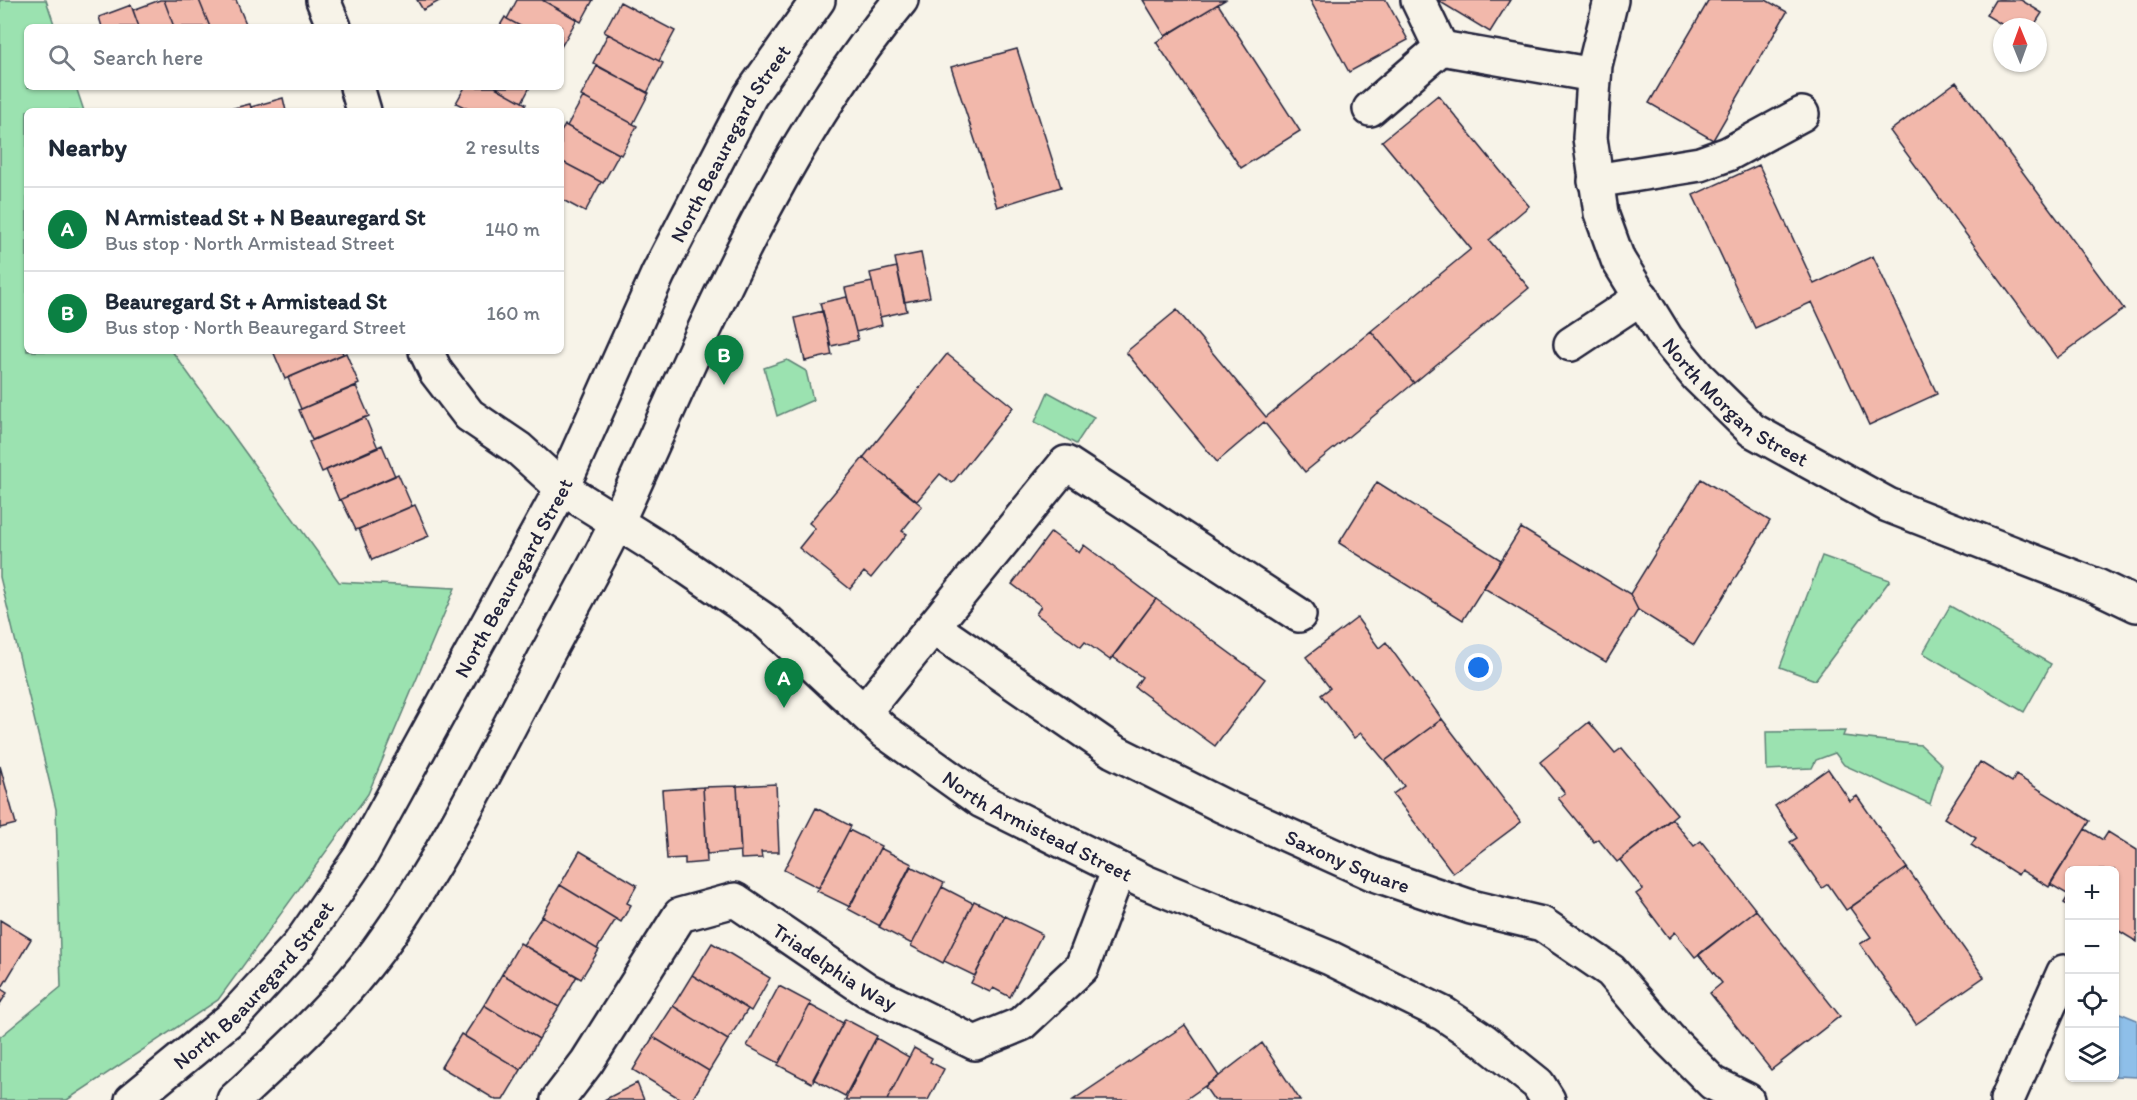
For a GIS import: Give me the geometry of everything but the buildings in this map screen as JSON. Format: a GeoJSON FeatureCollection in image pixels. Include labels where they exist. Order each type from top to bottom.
{"type":"FeatureCollection","features":[{"type":"Feature","properties":{"kind":"street"},"geometry":{"type":"LineString","coordinates":[[323,0],[333,24]]}},
{"type":"Feature","properties":{"kind":"street","name":"North Beauregard Street"},"geometry":{"type":"LineString","coordinates":[[132,1100],[233,1017],[306,935],[360,857],[562,488],[653,284],[750,96],[818,0]]}},
{"type":"Feature","properties":{"kind":"street"},"geometry":{"type":"LineString","coordinates":[[234,1100],[340,997],[379,949],[473,796],[616,522],[719,296],[766,203],[838,86],[901,0]]}},
{"type":"Feature","properties":{"kind":"street"},"geometry":{"type":"LineString","coordinates":[[1418,0],[1441,48]]}},
{"type":"Feature","properties":{"kind":"street","name":"North Morgan Street"},"geometry":{"type":"LineString","coordinates":[[1611,0],[1604,21],[1594,75],[1590,138],[1601,213],[1618,260],[1666,338],[1698,376],[1752,430],[1887,505],[2097,586],[2137,605]]}},
{"type":"Feature","properties":{"kind":"street"},"geometry":{"type":"LineString","coordinates":[[1441,48],[1594,75]]}},
{"type":"Feature","properties":{"kind":"street"},"geometry":{"type":"LineString","coordinates":[[1370,109],[1441,48]]}},
{"type":"Feature","properties":{"kind":"street"},"geometry":{"type":"LineString","coordinates":[[358,90],[363,108]]}},
{"type":"Feature","properties":{"kind":"street"},"geometry":{"type":"LineString","coordinates":[[1595,181],[1700,164],[1728,154],[1802,114]]}},
{"type":"Feature","properties":{"kind":"street"},"geometry":{"type":"LineString","coordinates":[[1571,344],[1642,297]]}},
{"type":"Feature","properties":{"kind":"street"},"geometry":{"type":"LineString","coordinates":[[427,354],[436,372],[469,415],[526,424],[538,440],[562,488]]}},
{"type":"Feature","properties":{"kind":"street"},"geometry":{"type":"LineString","coordinates":[[864,712],[1066,463],[1299,615]]}},
{"type":"Feature","properties":{"kind":"street","name":"North Armistead Street"},"geometry":{"type":"LineString","coordinates":[[562,488],[767,622],[884,731],[982,801],[1119,869],[1330,958],[1444,1014],[1483,1040],[1538,1084],[1548,1100]]}},
{"type":"Feature","properties":{"kind":"street","name":"Saxony Square"},"geometry":{"type":"LineString","coordinates":[[933,627],[1113,751],[1223,806],[1374,874],[1471,906],[1542,924],[1611,971],[1669,1039],[1713,1083],[1747,1100]]}},
{"type":"Feature","properties":{"kind":"street","name":"Triadelphia Way"},"geometry":{"type":"LineString","coordinates":[[558,1100],[587,1062],[680,915],[735,900],[867,990],[975,1043],[1021,1024],[1082,968],[1119,869]]}},
{"type":"Feature","properties":{"kind":"street"},"geometry":{"type":"LineString","coordinates":[[2007,1100],[2064,972]]}},
{"type":"Feature","properties":{"kind":"green space"},"geometry":{"type":"Polygon","coordinates":[[[0,0],[46,0],[54,24],[24,24],[24,90],[77,90],[83,108],[24,108],[24,354],[174,354],[339,582],[455,588],[368,794],[218,1000],[67,1100],[0,1100],[0,1037],[61,987],[56,809],[0,577],[0,0]]]}},
{"type":"Feature","properties":{"kind":"green space"},"geometry":{"type":"Polygon","coordinates":[[[787,360],[806,371],[813,400],[777,416],[764,368],[787,360]]]}},
{"type":"Feature","properties":{"kind":"green space"},"geometry":{"type":"Polygon","coordinates":[[[1048,392],[1094,417],[1076,444],[1035,422],[1048,392]]]}},
{"type":"Feature","properties":{"kind":"green space"},"geometry":{"type":"Polygon","coordinates":[[[1822,556],[1890,580],[1815,680],[1780,667],[1822,556]]]}},
{"type":"Feature","properties":{"kind":"green space"},"geometry":{"type":"Polygon","coordinates":[[[1950,606],[2051,664],[2024,712],[1923,653],[1950,606]]]}},
{"type":"Feature","properties":{"kind":"green space"},"geometry":{"type":"Polygon","coordinates":[[[1845,731],[1843,736],[1921,745],[1942,765],[1930,804],[1844,765],[1835,753],[1816,760],[1812,768],[1767,770],[1766,732],[1845,731]]]}},
{"type":"Feature","properties":{"kind":"water"},"geometry":{"type":"Polygon","coordinates":[[[2119,1013],[2137,1020],[2137,1077],[2119,1076],[2119,1013]]]}},
{"type":"Feature","properties":{"kind":"place","name":"Beauregard St + Armistead St"},"geometry":{"type":"Point","coordinates":[724,385]}},
{"type":"Feature","properties":{"kind":"place","name":"N Armistead St + N Beauregard St"},"geometry":{"type":"Point","coordinates":[784,708]}}]}
